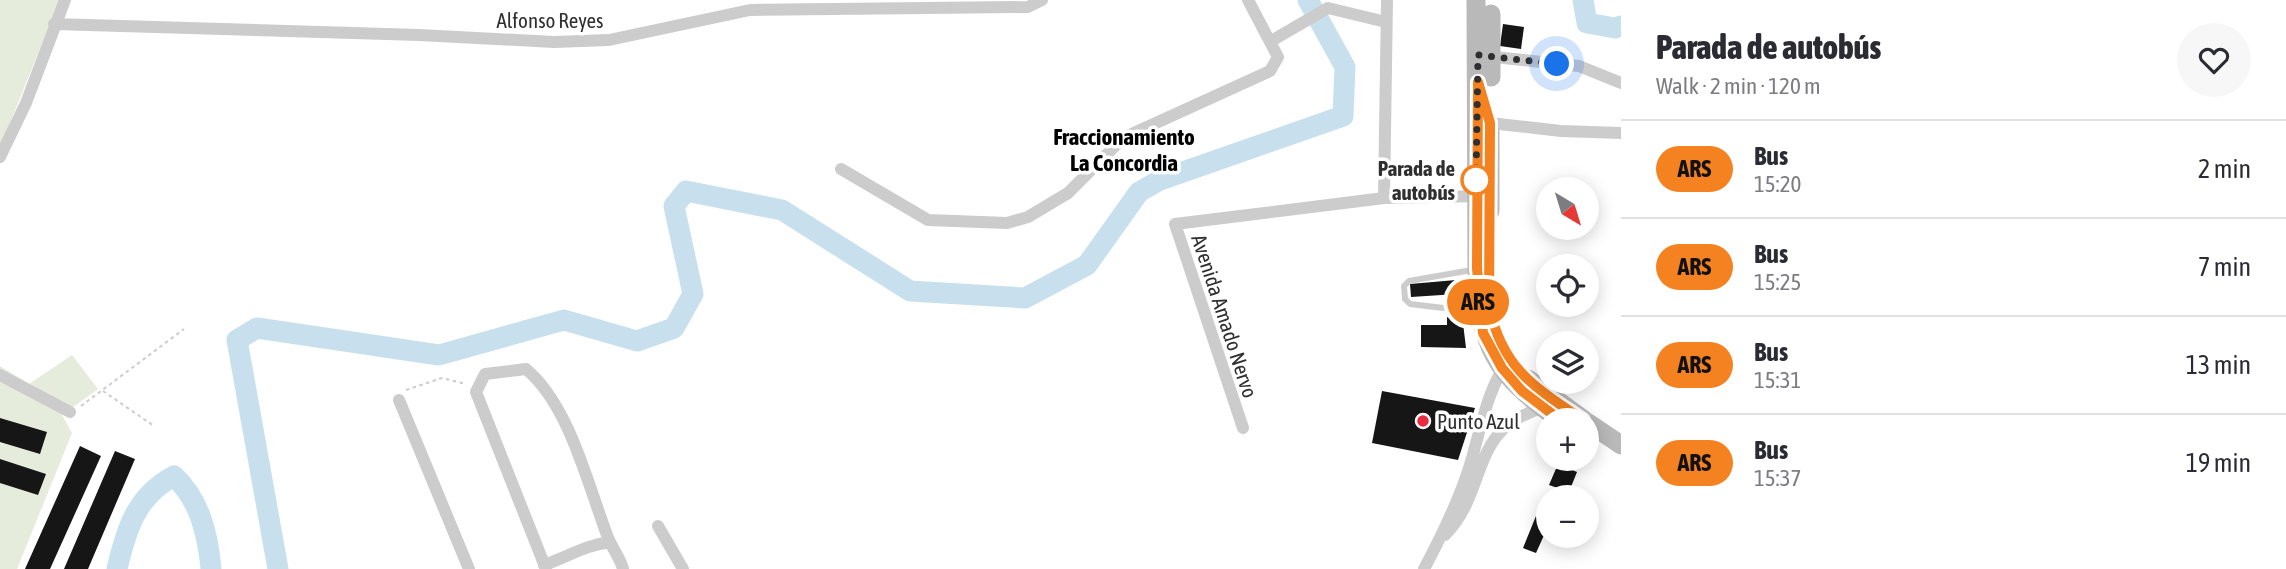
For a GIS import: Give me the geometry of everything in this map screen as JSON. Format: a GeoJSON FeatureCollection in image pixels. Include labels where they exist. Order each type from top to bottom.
{"type":"FeatureCollection","features":[{"type":"Feature","properties":{"kind":"main road"},"geometry":{"type":"LineString","coordinates":[[1476,0],[1490,123],[1483,196]]}},
{"type":"Feature","properties":{"kind":"main road"},"geometry":{"type":"LineString","coordinates":[[1491,14],[1478,82],[1485,312],[1506,364],[1543,408]]}},
{"type":"Feature","properties":{"kind":"main road"},"geometry":{"type":"LineString","coordinates":[[1478,82],[1490,123]]}},
{"type":"Feature","properties":{"kind":"main road"},"geometry":{"type":"LineString","coordinates":[[1506,364],[1563,408]]}},
{"type":"Feature","properties":{"kind":"main road"},"geometry":{"type":"LineString","coordinates":[[1599,432],[1621,445]]}},
{"type":"Feature","properties":{"kind":"main road"},"geometry":{"type":"LineString","coordinates":[[1599,446],[1621,461]]}},
{"type":"Feature","properties":{"kind":"street"},"geometry":{"type":"LineString","coordinates":[[0,157],[26,103],[65,0]]}},
{"type":"Feature","properties":{"kind":"street","name":"Alfonso Reyes"},"geometry":{"type":"LineString","coordinates":[[54,24],[406,34],[554,42],[609,40],[749,5],[1028,6],[1042,0]]}},
{"type":"Feature","properties":{"kind":"street"},"geometry":{"type":"LineString","coordinates":[[841,169],[928,220],[1007,223],[1028,217],[1068,193],[1123,138],[1270,71],[1278,57],[1248,0]]}},
{"type":"Feature","properties":{"kind":"street"},"geometry":{"type":"LineString","coordinates":[[1384,198],[1387,0]]}},
{"type":"Feature","properties":{"kind":"street"},"geometry":{"type":"LineString","coordinates":[[1271,41],[1328,8],[1386,22]]}},
{"type":"Feature","properties":{"kind":"street"},"geometry":{"type":"LineString","coordinates":[[1484,56],[1579,66],[1621,83]]}},
{"type":"Feature","properties":{"kind":"street"},"geometry":{"type":"LineString","coordinates":[[1490,123],[1561,131],[1621,133]]}},
{"type":"Feature","properties":{"kind":"street","name":"Avenida Amado Nervo"},"geometry":{"type":"LineString","coordinates":[[1243,428],[1175,224],[1384,198],[1483,196]]}},
{"type":"Feature","properties":{"kind":"street"},"geometry":{"type":"LineString","coordinates":[[1424,569],[1440,541],[1467,474],[1506,364]]}},
{"type":"Feature","properties":{"kind":"street"},"geometry":{"type":"LineString","coordinates":[[610,542],[588,545],[545,567],[476,392],[485,374],[526,369],[538,380],[563,419],[623,569]]}},
{"type":"Feature","properties":{"kind":"street"},"geometry":{"type":"LineString","coordinates":[[0,375],[69,412]]}},
{"type":"Feature","properties":{"kind":"street"},"geometry":{"type":"LineString","coordinates":[[399,400],[468,569]]}},
{"type":"Feature","properties":{"kind":"street"},"geometry":{"type":"LineString","coordinates":[[1440,541],[1460,520],[1490,442],[1514,419],[1536,411]]}},
{"type":"Feature","properties":{"kind":"street"},"geometry":{"type":"LineString","coordinates":[[657,526],[682,569]]}},
{"type":"Feature","properties":{"kind":"lane"},"geometry":{"type":"LineString","coordinates":[[1483,268],[1409,281],[1404,286],[1405,299],[1410,304],[1485,312]]}},
{"type":"Feature","properties":{"kind":"path"},"geometry":{"type":"LineString","coordinates":[[69,412],[77,410],[184,329]]}},
{"type":"Feature","properties":{"kind":"path"},"geometry":{"type":"LineString","coordinates":[[399,400],[412,386],[442,378],[464,382],[476,392]]}},
{"type":"Feature","properties":{"kind":"path"},"geometry":{"type":"LineString","coordinates":[[103,390],[155,426]]}},
{"type":"Feature","properties":{"kind":"green space"},"geometry":{"type":"Polygon","coordinates":[[[0,0],[60,0],[0,147],[0,0]]]}},
{"type":"Feature","properties":{"kind":"green space"},"geometry":{"type":"Polygon","coordinates":[[[72,355],[98,389],[62,415],[72,433],[17,569],[0,569],[0,366],[29,384],[72,355]]]}},
{"type":"Feature","properties":{"kind":"building"},"geometry":{"type":"Polygon","coordinates":[[[1503,24],[1524,27],[1521,49],[1500,46],[1503,24]]]}},
{"type":"Feature","properties":{"kind":"building"},"geometry":{"type":"Polygon","coordinates":[[[1456,280],[1457,294],[1411,297],[1410,284],[1456,280]]]}},
{"type":"Feature","properties":{"kind":"building"},"geometry":{"type":"Polygon","coordinates":[[[1447,317],[1463,323],[1466,348],[1421,347],[1421,325],[1447,325],[1447,317]]]}},
{"type":"Feature","properties":{"kind":"building","name":"Punto Azul"},"geometry":{"type":"Polygon","coordinates":[[[1382,391],[1475,408],[1458,460],[1372,443],[1382,391]]]}},
{"type":"Feature","properties":{"kind":"building"},"geometry":{"type":"Polygon","coordinates":[[[0,418],[47,432],[40,454],[0,442],[0,418]]]}},
{"type":"Feature","properties":{"kind":"building"},"geometry":{"type":"Polygon","coordinates":[[[80,446],[101,456],[50,569],[25,569],[80,446]]]}},
{"type":"Feature","properties":{"kind":"building"},"geometry":{"type":"Polygon","coordinates":[[[115,451],[135,459],[88,569],[64,569],[115,451]]]}},
{"type":"Feature","properties":{"kind":"building"},"geometry":{"type":"Polygon","coordinates":[[[0,459],[46,474],[38,495],[0,483],[0,459]]]}},
{"type":"Feature","properties":{"kind":"building"},"geometry":{"type":"Polygon","coordinates":[[[1555,471],[1577,472],[1572,485],[1549,485],[1555,471]]]}},
{"type":"Feature","properties":{"kind":"building"},"geometry":{"type":"Polygon","coordinates":[[[1536,516],[1536,548],[1538,548],[1536,553],[1523,548],[1536,516]]]}},
{"type":"Feature","properties":{"kind":"waterway"},"geometry":{"type":"LineString","coordinates":[[278,569],[237,340],[257,328],[439,355],[564,320],[637,341],[674,328],[693,294],[674,206],[686,191],[782,210],[910,291],[1025,298],[1087,265],[1139,192],[1160,180],[1343,116],[1345,67],[1308,0]]}},
{"type":"Feature","properties":{"kind":"waterway"},"geometry":{"type":"LineString","coordinates":[[1583,0],[1587,23],[1615,28],[1621,26]]}},
{"type":"Feature","properties":{"kind":"waterway"},"geometry":{"type":"LineString","coordinates":[[117,569],[124,541],[135,515],[150,493],[174,476],[190,496],[201,519],[211,569]]}},
{"type":"Feature","properties":{"kind":"bus line","name":"ARS"},"geometry":{"type":"LineString","coordinates":[[1543,408],[1522,391],[1489,349],[1478,308],[1478,82],[1490,123],[1489,307],[1495,334],[1510,360],[1531,382],[1566,408]]}},
{"type":"Feature","properties":{"kind":"place","name":"Parada de autobús"},"geometry":{"type":"Point","coordinates":[1476,180]}},
{"type":"Feature","properties":{"kind":"place","name":"Punto Azul"},"geometry":{"type":"Point","coordinates":[1423,421]}},
{"type":"Feature","properties":{"kind":"district","name":"Fraccionamiento La Concordia"},"geometry":{"type":"Point","coordinates":[1124,150]}},
{"type":"Feature","properties":{"kind":"route"},"geometry":{"type":"LineString","coordinates":[[1476,180],[1478,55],[1557,64]]}}]}
